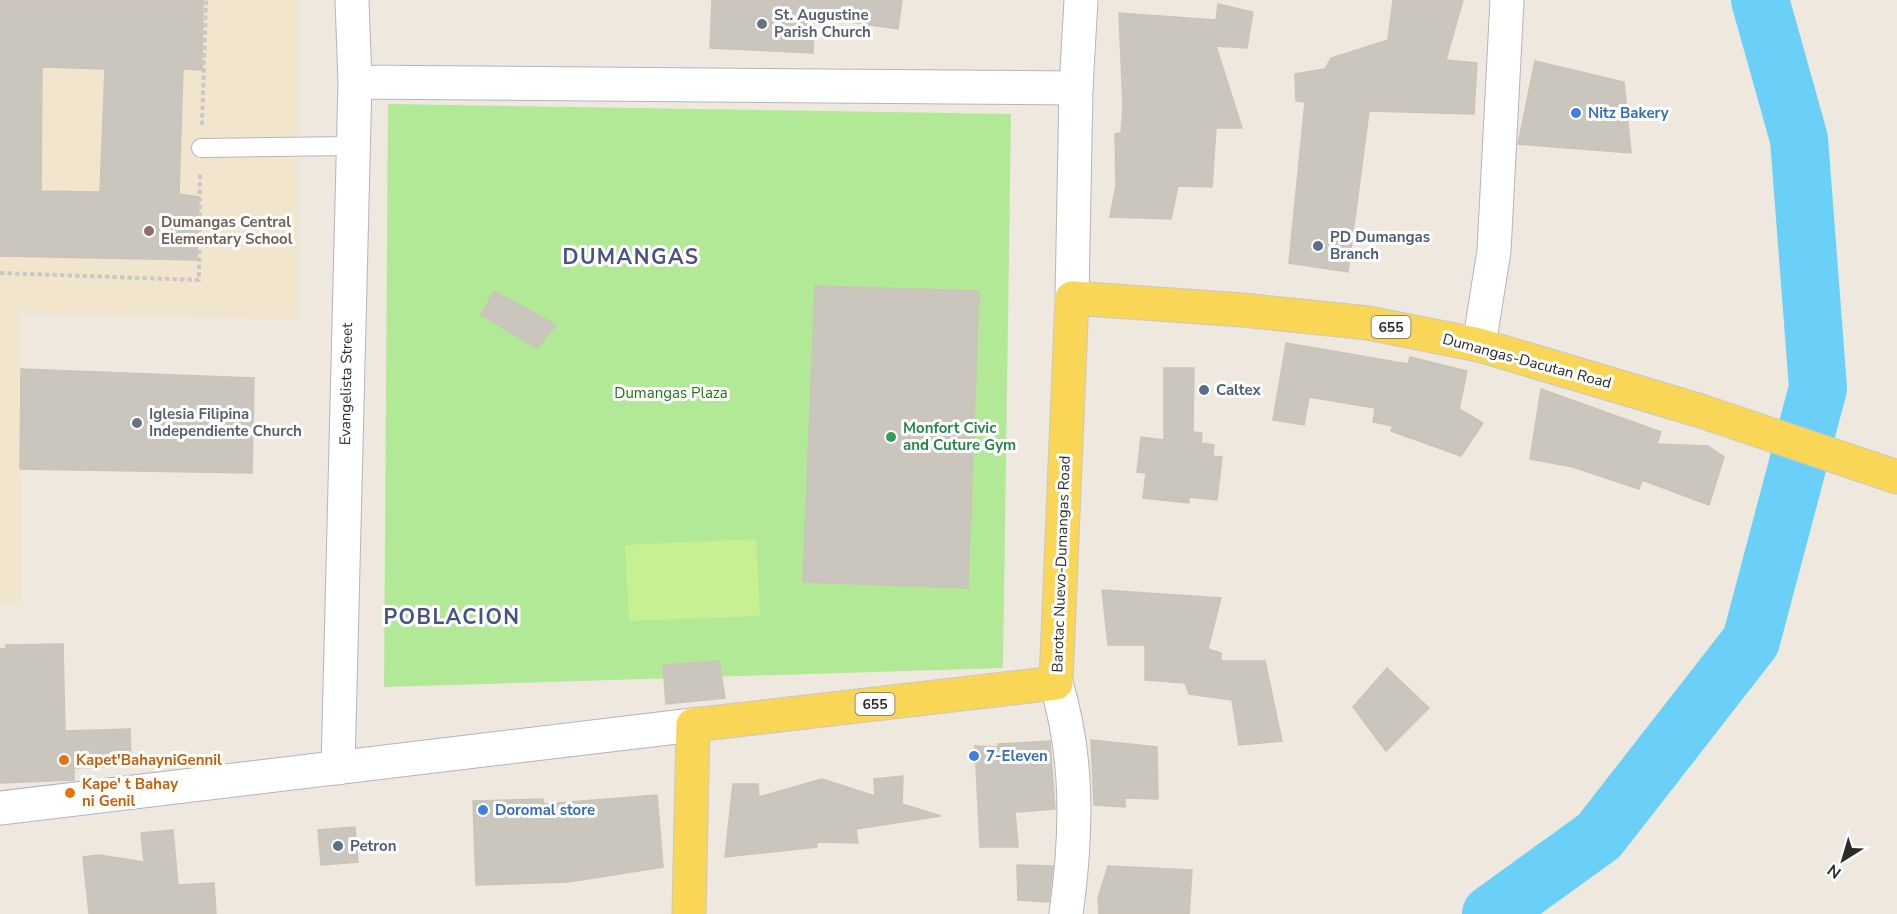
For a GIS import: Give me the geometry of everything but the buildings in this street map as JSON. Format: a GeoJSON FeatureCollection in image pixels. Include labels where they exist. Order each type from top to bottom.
{"type":"FeatureCollection","features":[{"type":"Feature","properties":{"kind":"main road","name":"Dumangas-Dacutan Road"},"geometry":{"type":"LineString","coordinates":[[1072,298],[1243,310],[1368,323],[1479,345],[1701,411],[1897,477]]}},
{"type":"Feature","properties":{"kind":"main road","name":"Barotac Nuevo-Dumangas Road"},"geometry":{"type":"LineString","coordinates":[[693,725],[1056,683],[1072,298]]}},
{"type":"Feature","properties":{"kind":"main road"},"geometry":{"type":"LineString","coordinates":[[689,914],[693,725]]}},
{"type":"Feature","properties":{"kind":"street","name":"Evangelista Street"},"geometry":{"type":"LineString","coordinates":[[338,768],[351,146],[355,82],[352,0]]}},
{"type":"Feature","properties":{"kind":"street","name":"Barotac Nuevo-Dumangas Road"},"geometry":{"type":"LineString","coordinates":[[1072,298],[1076,88],[1081,0]]}},
{"type":"Feature","properties":{"kind":"street"},"geometry":{"type":"LineString","coordinates":[[1479,345],[1494,250],[1507,0]]}},
{"type":"Feature","properties":{"kind":"street"},"geometry":{"type":"LineString","coordinates":[[355,82],[1076,88]]}},
{"type":"Feature","properties":{"kind":"street"},"geometry":{"type":"LineString","coordinates":[[1056,683],[1067,718],[1072,753],[1075,806],[1066,914]]}},
{"type":"Feature","properties":{"kind":"street"},"geometry":{"type":"LineString","coordinates":[[0,808],[693,725]]}},
{"type":"Feature","properties":{"kind":"lane"},"geometry":{"type":"LineString","coordinates":[[201,148],[351,146]]}},
{"type":"Feature","properties":{"kind":"path"},"geometry":{"type":"LineString","coordinates":[[0,273],[199,280],[206,0]]}},
{"type":"Feature","properties":{"kind":"shaded area","name":"Dumangas Central Elementary School"},"geometry":{"type":"Polygon","coordinates":[[[0,0],[298,0],[298,319],[20,314],[21,604],[0,604],[0,0]]]}},
{"type":"Feature","properties":{"kind":"green space","name":"Dumangas Plaza"},"geometry":{"type":"Polygon","coordinates":[[[388,104],[1011,114],[1003,668],[384,687],[388,104]]]}},
{"type":"Feature","properties":{"kind":"green space"},"geometry":{"type":"Polygon","coordinates":[[[756,539],[760,616],[629,621],[625,545],[756,539]]]}},
{"type":"Feature","properties":{"kind":"waterway"},"geometry":{"type":"LineString","coordinates":[[1491,914],[1599,836],[1751,641],[1818,388],[1799,139],[1760,0]]}},
{"type":"Feature","properties":{"kind":"place","name":"St. Augustine Parish Church"},"geometry":{"type":"Point","coordinates":[762,24]}},
{"type":"Feature","properties":{"kind":"place","name":"Nitz Bakery"},"geometry":{"type":"Point","coordinates":[1576,113]}},
{"type":"Feature","properties":{"kind":"place","name":"Dumangas Central Elementary School"},"geometry":{"type":"Point","coordinates":[149,231]}},
{"type":"Feature","properties":{"kind":"place","name":"PD Dumangas Branch"},"geometry":{"type":"Point","coordinates":[1318,246]}},
{"type":"Feature","properties":{"kind":"place","name":"Caltex"},"geometry":{"type":"Point","coordinates":[1204,390]}},
{"type":"Feature","properties":{"kind":"place","name":"Iglesia Filipina Independiente Church"},"geometry":{"type":"Point","coordinates":[137,423]}},
{"type":"Feature","properties":{"kind":"place","name":"Monfort Civic and Cuture Gym"},"geometry":{"type":"Point","coordinates":[891,437]}},
{"type":"Feature","properties":{"kind":"place","name":"7-Eleven"},"geometry":{"type":"Point","coordinates":[974,756]}},
{"type":"Feature","properties":{"kind":"place","name":"Kapet'BahayniGennil"},"geometry":{"type":"Point","coordinates":[64,760]}},
{"type":"Feature","properties":{"kind":"place","name":"Kape' t Bahay ni Genil"},"geometry":{"type":"Point","coordinates":[70,793]}},
{"type":"Feature","properties":{"kind":"place","name":"Doromal store"},"geometry":{"type":"Point","coordinates":[483,810]}},
{"type":"Feature","properties":{"kind":"place","name":"Petron"},"geometry":{"type":"Point","coordinates":[338,846]}},
{"type":"Feature","properties":{"kind":"district","name":"DUMANGAS"},"geometry":{"type":"Point","coordinates":[631,257]}},
{"type":"Feature","properties":{"kind":"district","name":"POBLACION"},"geometry":{"type":"Point","coordinates":[452,617]}}]}
